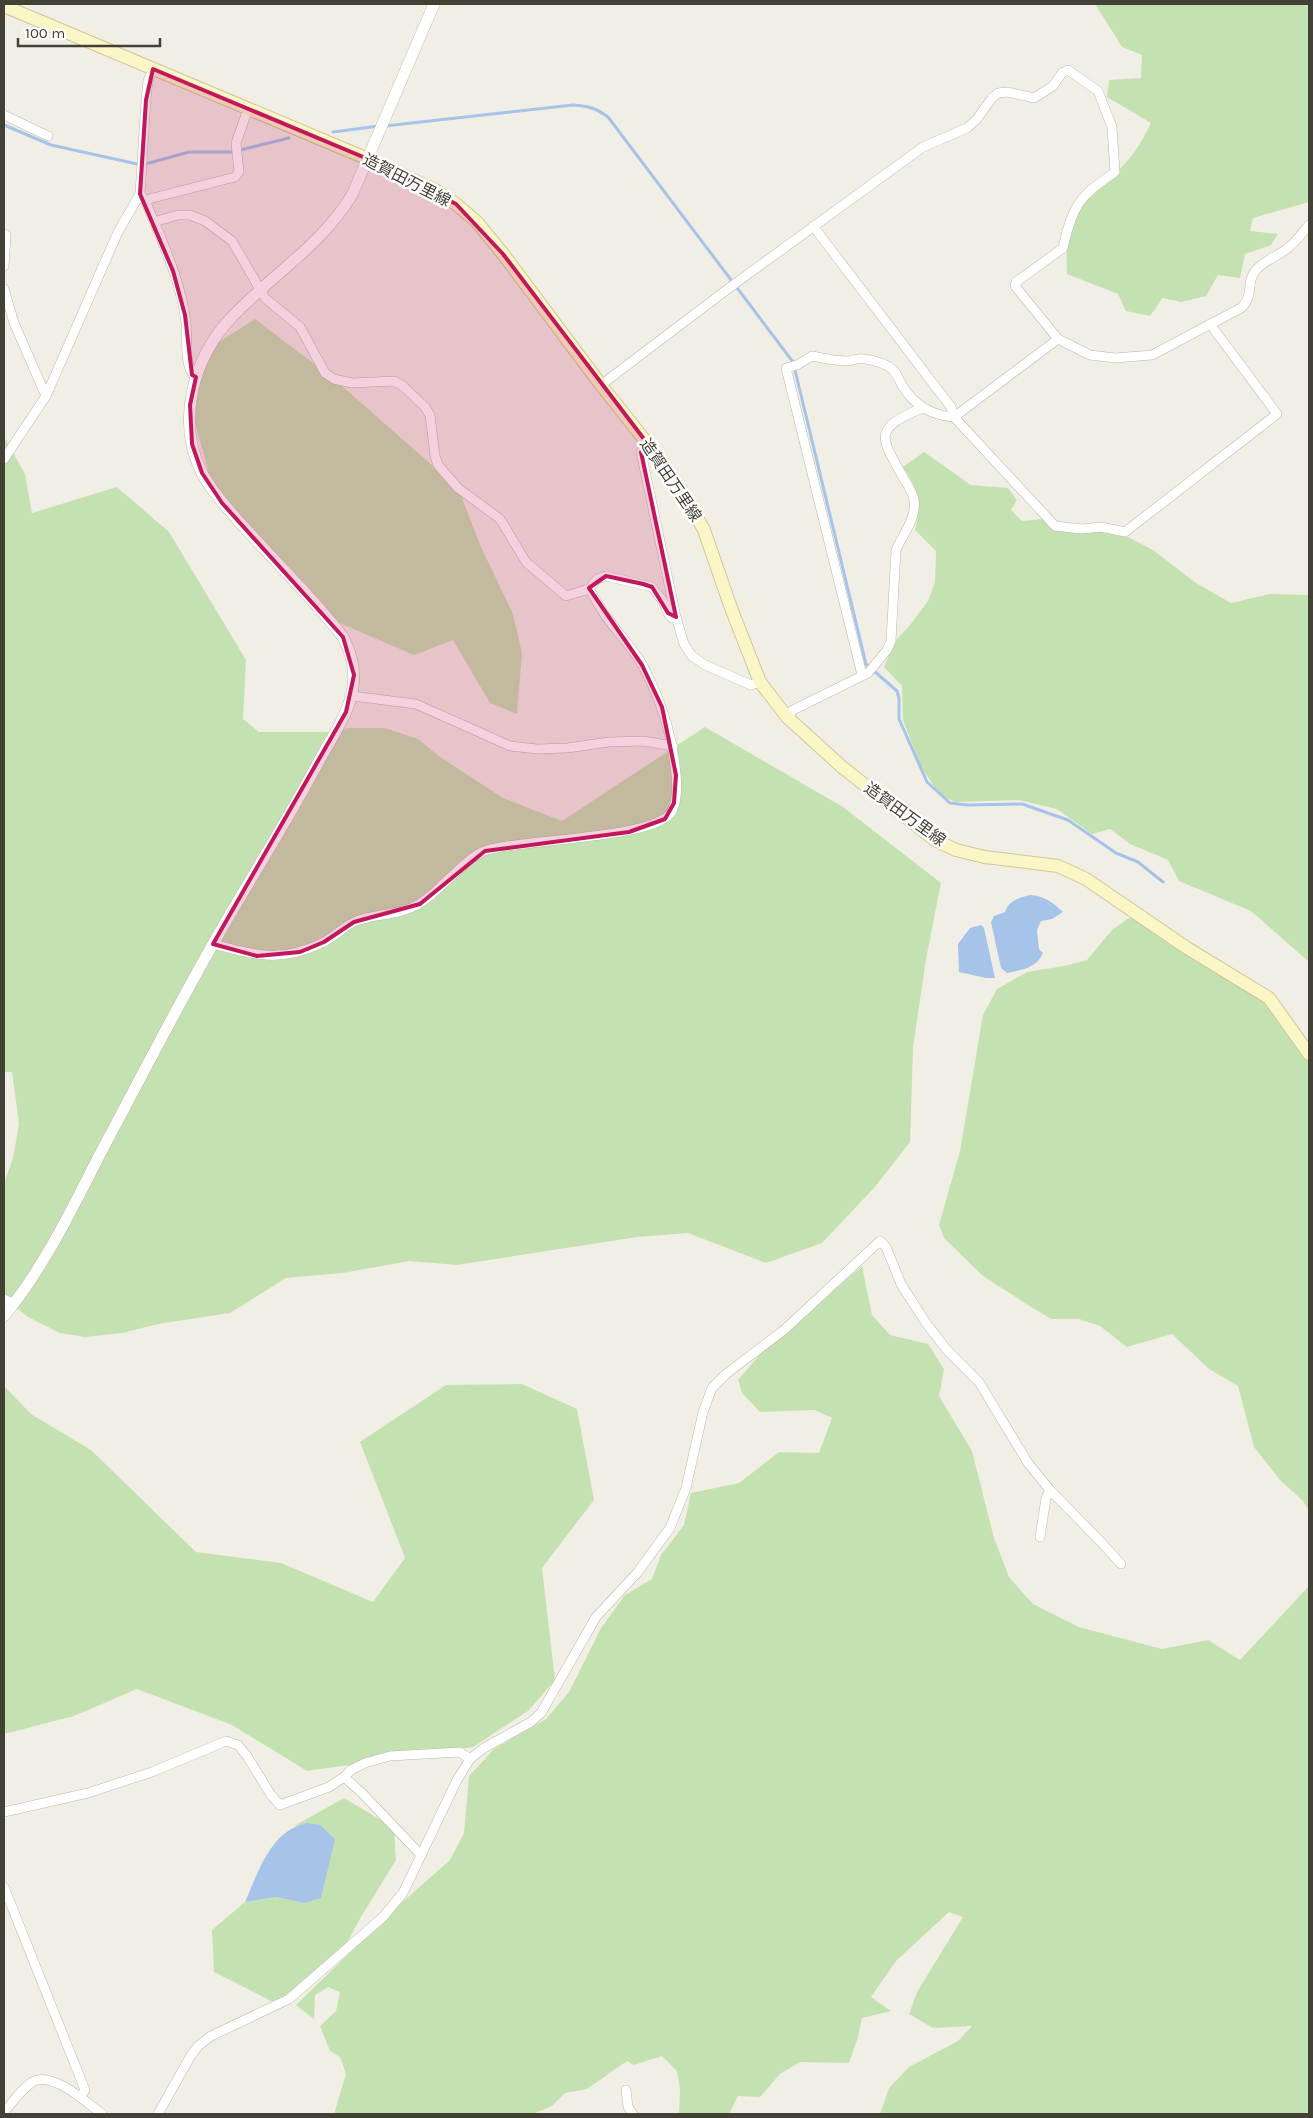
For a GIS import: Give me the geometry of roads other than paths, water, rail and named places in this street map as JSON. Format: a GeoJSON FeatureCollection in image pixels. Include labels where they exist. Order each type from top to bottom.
{"type":"FeatureCollection","features":[{"type":"Feature","properties":{"kind":"main road","name":"造賀田万里線"},"geometry":{"type":"LineString","coordinates":[[4,6],[368,159],[435,190],[456,204],[476,222],[647,443],[684,494],[704,530],[731,608],[760,682],[787,717],[842,767],[936,840],[956,850],[985,857],[1058,866],[1086,879],[1187,948],[1269,998],[1309,1054]]}},
{"type":"Feature","properties":{"kind":"street"},"geometry":{"type":"LineString","coordinates":[[4,1316],[9,1302],[69,1215],[213,944],[304,790],[346,712],[352,696],[353,662],[343,637],[222,503],[202,473],[192,444],[190,405],[196,377],[208,349],[217,336],[238,311],[320,237],[342,212],[368,159],[434,4]]}},
{"type":"Feature","properties":{"kind":"street"},"geometry":{"type":"LineString","coordinates":[[153,70],[148,81],[146,100],[142,171],[143,197],[174,271],[185,315],[188,369],[196,377]]}},
{"type":"Feature","properties":{"kind":"street"},"geometry":{"type":"LineString","coordinates":[[601,385],[923,147],[968,128],[977,120],[992,98],[998,93],[1007,92],[1034,98],[1053,86],[1062,73],[1068,70],[1098,91],[1112,127],[1115,172],[1088,190],[1079,201],[1068,225],[1063,248],[1016,282],[1015,286],[1058,340],[1090,355],[1115,358],[1134,358],[1152,355],[1240,308],[1247,302],[1251,280],[1257,269],[1289,247],[1309,225]]}},
{"type":"Feature","properties":{"kind":"street"},"geometry":{"type":"LineString","coordinates":[[4,458],[46,396],[118,232],[143,197],[235,177],[239,172],[236,143],[248,109]]}},
{"type":"Feature","properties":{"kind":"street"},"geometry":{"type":"LineString","coordinates":[[4,115],[48,136]]}},
{"type":"Feature","properties":{"kind":"street"},"geometry":{"type":"LineString","coordinates":[[154,222],[178,215],[190,215],[220,230],[232,241],[264,298],[300,327],[325,373],[334,379],[352,383],[394,381],[403,386],[425,407],[430,415],[435,456],[438,465],[458,488],[500,519],[526,562],[566,596],[589,589],[597,579],[606,576],[652,587],[663,600],[668,613],[672,618],[676,617]]}},
{"type":"Feature","properties":{"kind":"street"},"geometry":{"type":"LineString","coordinates":[[814,226],[951,407],[954,417],[1055,526],[1081,529],[1101,527],[1125,532],[1278,414],[1210,324]]}},
{"type":"Feature","properties":{"kind":"street"},"geometry":{"type":"LineString","coordinates":[[4,234],[6,235],[4,266]]}},
{"type":"Feature","properties":{"kind":"street"},"geometry":{"type":"LineString","coordinates":[[4,289],[14,323],[46,396]]}},
{"type":"Feature","properties":{"kind":"street"},"geometry":{"type":"LineString","coordinates":[[862,675],[786,368],[797,365],[812,356],[836,360],[849,361],[859,359],[873,361],[896,371],[910,397],[922,408],[954,417],[1058,340]]}},
{"type":"Feature","properties":{"kind":"street"},"geometry":{"type":"LineString","coordinates":[[787,717],[793,710],[868,673],[878,663],[891,641],[896,550],[910,524],[915,501],[885,445],[885,435],[888,428],[899,418],[922,408]]}},
{"type":"Feature","properties":{"kind":"street"},"geometry":{"type":"LineString","coordinates":[[647,443],[641,452],[676,617],[684,644],[692,656],[705,665],[751,685],[760,682]]}},
{"type":"Feature","properties":{"kind":"street"},"geometry":{"type":"LineString","coordinates":[[213,944],[257,956],[282,956],[300,952],[324,942],[354,922],[407,911],[420,904],[441,888],[473,857],[485,851],[512,844],[629,832],[651,826],[665,819],[671,812],[674,803],[676,775],[673,746],[662,707],[642,665],[605,615],[589,589]]}},
{"type":"Feature","properties":{"kind":"street"},"geometry":{"type":"LineString","coordinates":[[352,696],[416,704],[510,746],[567,748],[609,742],[643,741],[673,746]]}},
{"type":"Feature","properties":{"kind":"street"},"geometry":{"type":"LineString","coordinates":[[158,2114],[185,2065],[198,2046],[211,2036],[289,1999],[393,1906],[403,1893],[470,1759],[484,1748],[531,1722],[541,1713],[596,1617],[637,1573],[670,1528],[686,1488],[703,1412],[712,1388],[726,1374],[784,1330],[880,1241],[886,1247],[901,1284],[926,1323],[947,1350],[979,1382],[1015,1444],[1050,1490],[1121,1564]]}},
{"type":"Feature","properties":{"kind":"street"},"geometry":{"type":"LineString","coordinates":[[1040,1538],[1046,1498],[1050,1490]]}},
{"type":"Feature","properties":{"kind":"street"},"geometry":{"type":"LineString","coordinates":[[4,1812],[88,1793],[152,1772],[226,1741],[238,1745],[271,1795],[280,1805],[329,1788],[344,1778],[350,1770],[365,1763],[390,1756],[460,1752],[470,1759]]}},
{"type":"Feature","properties":{"kind":"street"},"geometry":{"type":"LineString","coordinates":[[344,1778],[362,1793],[402,1838],[421,1855]]}},
{"type":"Feature","properties":{"kind":"street"},"geometry":{"type":"LineString","coordinates":[[4,1887],[85,2090],[80,2097]]}},
{"type":"Feature","properties":{"kind":"street"},"geometry":{"type":"LineString","coordinates":[[4,2112],[32,2082],[42,2079],[55,2082],[80,2097],[100,2114]]}},
{"type":"Feature","properties":{"kind":"street"},"geometry":{"type":"LineString","coordinates":[[626,2090],[628,2107],[633,2114]]}},
{"type":"Feature","properties":{"kind":"water"},"geometry":{"type":"Polygon","coordinates":[[[1030,895],[1048,900],[1063,912],[1052,919],[1041,921],[1037,930],[1039,949],[1043,953],[1037,962],[1028,968],[1007,973],[1001,968],[991,922],[994,916],[1005,912],[1012,902],[1030,895]]]}},
{"type":"Feature","properties":{"kind":"water"},"geometry":{"type":"Polygon","coordinates":[[[981,925],[984,928],[995,978],[959,972],[958,944],[970,928],[981,925]]]}},
{"type":"Feature","properties":{"kind":"water"},"geometry":{"type":"Polygon","coordinates":[[[307,1823],[320,1825],[335,1839],[321,1898],[304,1903],[276,1897],[245,1902],[261,1865],[275,1843],[294,1827],[307,1823]]]}},
{"type":"Feature","properties":{"kind":"waterway"},"geometry":{"type":"LineString","coordinates":[[385,126],[573,105],[592,108],[608,117],[793,362],[866,664],[897,691],[899,719],[927,782],[950,803],[967,805],[1022,804],[1068,820],[1116,853],[1138,862],[1163,882]]}},
{"type":"Feature","properties":{"kind":"waterway"},"geometry":{"type":"LineString","coordinates":[[4,125],[51,145],[137,164],[149,163],[189,152],[232,152],[289,138]]}},
{"type":"Feature","properties":{"kind":"waterway"},"geometry":{"type":"LineString","coordinates":[[333,132],[379,126]]}}]}
